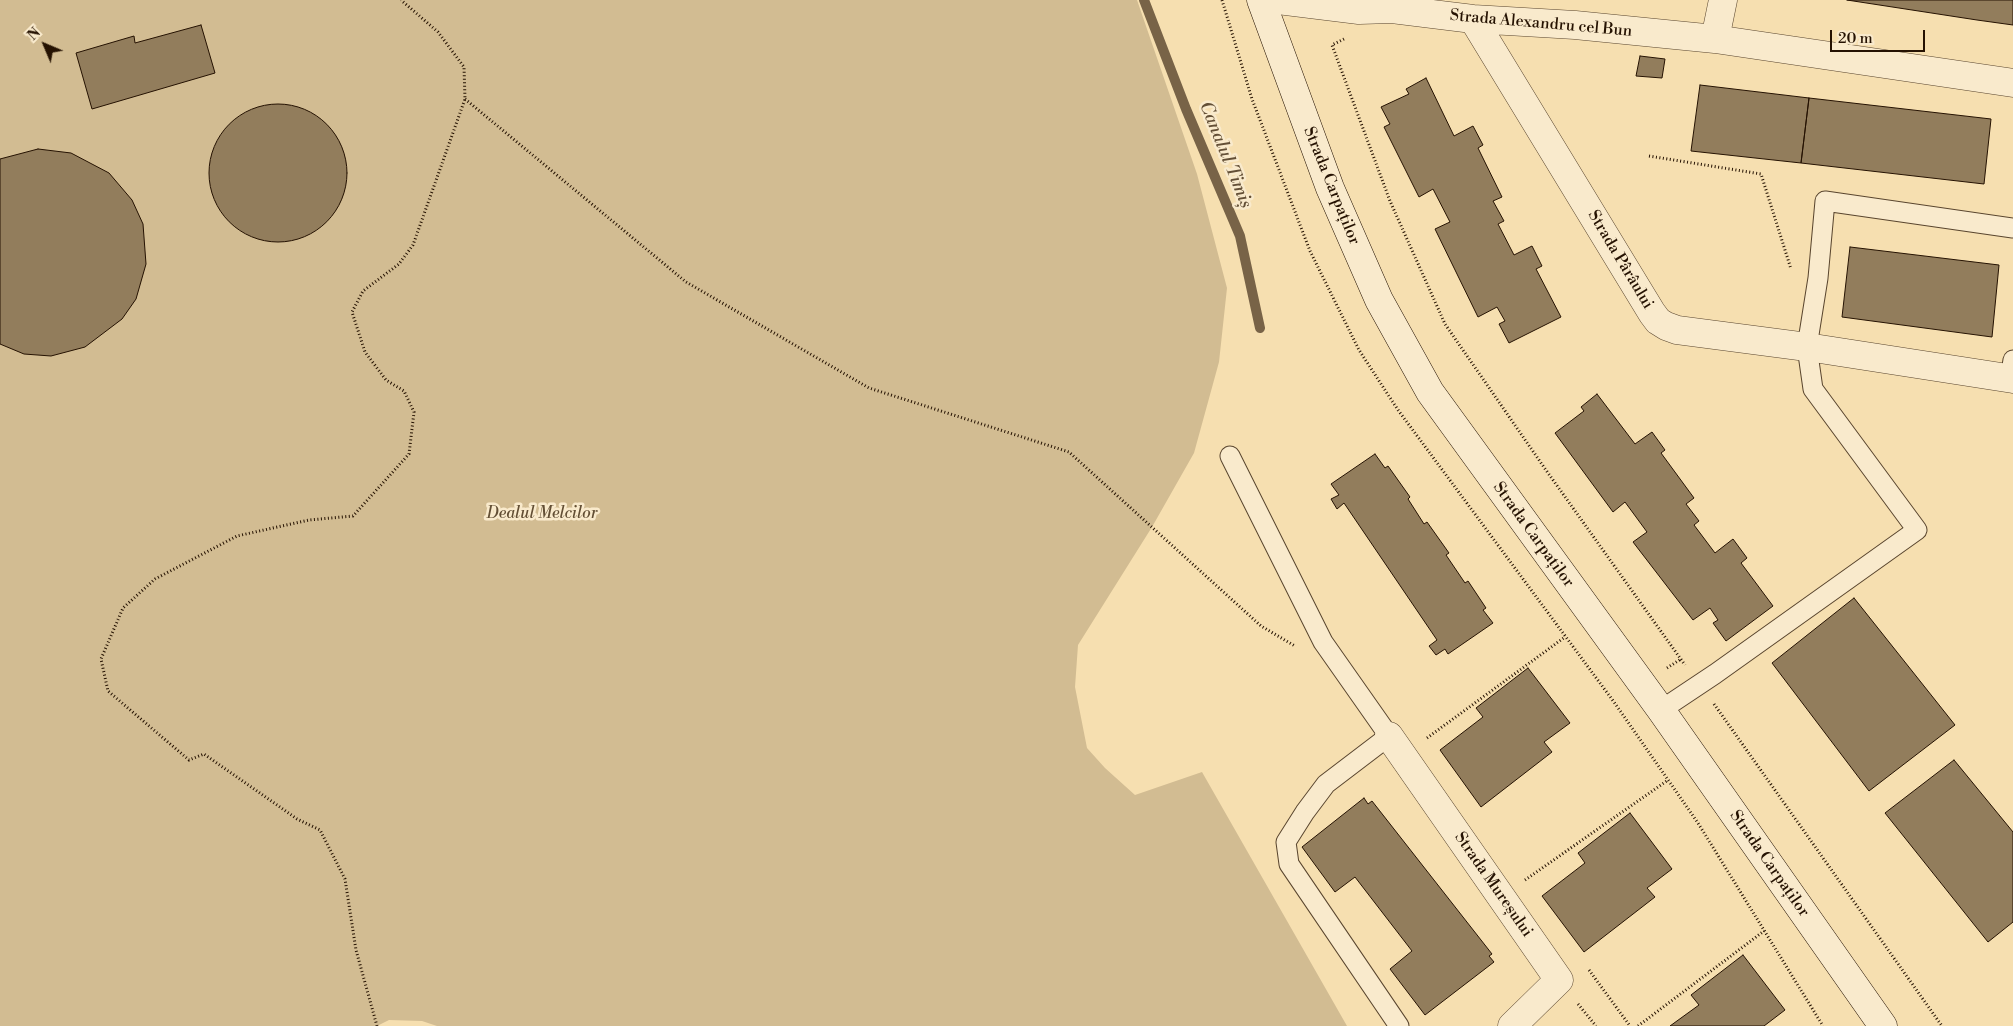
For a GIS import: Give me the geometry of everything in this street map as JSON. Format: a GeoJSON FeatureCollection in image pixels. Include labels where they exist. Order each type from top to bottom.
{"type":"FeatureCollection","features":[{"type":"Feature","properties":{"kind":"street","name":"Strada Carpaților"},"geometry":{"type":"LineString","coordinates":[[1261,0],[1330,188],[1379,300],[1430,392],[1660,710],[1883,1026]]}},
{"type":"Feature","properties":{"kind":"street","name":"Strada Alexandru cel Bun"},"geometry":{"type":"LineString","coordinates":[[1278,0],[1359,10],[1392,9],[1473,19],[1575,25],[1715,39],[2013,83]]}},
{"type":"Feature","properties":{"kind":"street"},"geometry":{"type":"LineString","coordinates":[[1715,39],[1722,0]]}},
{"type":"Feature","properties":{"kind":"street","name":"Strada Pârâului"},"geometry":{"type":"LineString","coordinates":[[1473,19],[1658,320],[1666,326],[1677,330],[2012,373]]}},
{"type":"Feature","properties":{"kind":"street","name":"Strada Mureșului"},"geometry":{"type":"LineString","coordinates":[[1389,736],[1559,980],[1512,1026]]}},
{"type":"Feature","properties":{"kind":"lane"},"geometry":{"type":"LineString","coordinates":[[1660,710],[1700,685],[1917,530],[1813,389],[1807,347],[1818,278],[1825,201],[2013,228]]}},
{"type":"Feature","properties":{"kind":"lane"},"geometry":{"type":"LineString","coordinates":[[1230,456],[1323,642],[1389,736],[1326,784],[1286,842],[1289,864],[1399,1026]]}},
{"type":"Feature","properties":{"kind":"path"},"geometry":{"type":"LineString","coordinates":[[377,1026],[356,950],[345,879],[320,830],[297,819],[204,754],[189,760],[108,691],[102,659],[123,608],[155,579],[237,536],[309,520],[353,516],[409,454],[414,412],[404,391],[386,380],[365,352],[352,312],[363,291],[399,264],[413,244],[465,99],[464,67],[438,32],[401,0]]}},
{"type":"Feature","properties":{"kind":"path"},"geometry":{"type":"LineString","coordinates":[[1359,10],[1355,33],[1332,45],[1390,201],[1445,324],[1548,473],[1942,1026]]}},
{"type":"Feature","properties":{"kind":"path"},"geometry":{"type":"LineString","coordinates":[[465,99],[686,282],[869,388],[1069,452],[1260,626],[1300,649]]}},
{"type":"Feature","properties":{"kind":"path"},"geometry":{"type":"LineString","coordinates":[[1649,156],[1761,174],[1791,269],[1790,279]]}},
{"type":"Feature","properties":{"kind":"path"},"geometry":{"type":"LineString","coordinates":[[1422,742],[1565,637]]}},
{"type":"Feature","properties":{"kind":"path"},"geometry":{"type":"LineString","coordinates":[[1525,881],[1668,780]]}},
{"type":"Feature","properties":{"kind":"path"},"geometry":{"type":"LineString","coordinates":[[1638,1026],[1764,931]]}},
{"type":"Feature","properties":{"kind":"green space","name":"Dealul Melcilor"},"geometry":{"type":"Polygon","coordinates":[[[0,0],[1137,0],[1197,174],[1227,288],[1219,362],[1194,453],[1152,527],[1078,645],[1075,687],[1087,748],[1105,768],[1135,795],[1202,772],[1347,1026],[437,1026],[422,1021],[389,1020],[377,1026],[0,1026],[0,0]]]}},
{"type":"Feature","properties":{"kind":"building"},"geometry":{"type":"Polygon","coordinates":[[[1847,0],[2013,0],[2013,25],[1977,20],[1847,0]]]}},
{"type":"Feature","properties":{"kind":"building"},"geometry":{"type":"Polygon","coordinates":[[[201,25],[215,73],[92,109],[76,53],[134,36],[135,43],[201,25]]]}},
{"type":"Feature","properties":{"kind":"building"},"geometry":{"type":"Polygon","coordinates":[[[1640,56],[1665,59],[1662,78],[1636,76],[1640,56]]]}},
{"type":"Feature","properties":{"kind":"building"},"geometry":{"type":"Polygon","coordinates":[[[1426,78],[1454,136],[1473,126],[1483,145],[1478,148],[1502,197],[1493,201],[1504,221],[1498,224],[1514,255],[1532,246],[1542,266],[1536,269],[1561,317],[1509,343],[1499,324],[1505,321],[1497,307],[1478,317],[1435,229],[1450,222],[1433,189],[1419,197],[1384,127],[1390,124],[1381,107],[1409,94],[1406,89],[1426,78]]]}},
{"type":"Feature","properties":{"kind":"building"},"geometry":{"type":"Polygon","coordinates":[[[1700,85],[1809,98],[1801,163],[1691,151],[1700,85]]]}},
{"type":"Feature","properties":{"kind":"building"},"geometry":{"type":"Polygon","coordinates":[[[1809,98],[1991,119],[1984,184],[1801,163],[1809,98]]]}},
{"type":"Feature","properties":{"kind":"building"},"geometry":{"type":"Polygon","coordinates":[[[278,104],[292,105],[305,109],[317,115],[327,124],[336,134],[342,146],[346,159],[346,187],[342,200],[336,212],[327,222],[317,231],[305,237],[292,241],[278,242],[264,241],[251,237],[239,231],[229,222],[220,212],[214,200],[210,187],[209,173],[210,159],[214,146],[220,134],[229,124],[239,115],[251,109],[264,105],[278,104]]]}},
{"type":"Feature","properties":{"kind":"building"},"geometry":{"type":"Polygon","coordinates":[[[38,149],[71,153],[109,173],[132,200],[143,224],[146,264],[136,299],[122,319],[85,347],[51,356],[24,354],[0,344],[0,159],[38,149]]]}},
{"type":"Feature","properties":{"kind":"building"},"geometry":{"type":"Polygon","coordinates":[[[1850,247],[1999,265],[1992,337],[1842,317],[1850,247]]]}},
{"type":"Feature","properties":{"kind":"building"},"geometry":{"type":"Polygon","coordinates":[[[1597,394],[1635,444],[1652,432],[1665,450],[1661,453],[1694,498],[1686,504],[1699,521],[1694,525],[1715,553],[1733,539],[1747,558],[1741,563],[1773,606],[1726,641],[1713,623],[1718,620],[1710,608],[1693,620],[1633,542],[1647,532],[1625,502],[1613,512],[1555,433],[1584,411],[1581,407],[1597,394]]]}},
{"type":"Feature","properties":{"kind":"building"},"geometry":{"type":"Polygon","coordinates":[[[1375,454],[1385,468],[1388,466],[1410,497],[1408,499],[1424,524],[1427,522],[1449,553],[1446,555],[1465,583],[1468,581],[1486,608],[1483,610],[1493,623],[1448,654],[1445,649],[1436,655],[1429,646],[1437,640],[1344,503],[1337,509],[1331,499],[1339,495],[1331,484],[1375,454]]]}},
{"type":"Feature","properties":{"kind":"building"},"geometry":{"type":"Polygon","coordinates":[[[1854,598],[1955,725],[1869,791],[1772,663],[1854,598]]]}},
{"type":"Feature","properties":{"kind":"building"},"geometry":{"type":"Polygon","coordinates":[[[1528,668],[1570,723],[1544,742],[1552,752],[1481,807],[1440,750],[1483,717],[1476,708],[1528,668]]]}},
{"type":"Feature","properties":{"kind":"building"},"geometry":{"type":"Polygon","coordinates":[[[1954,760],[2013,832],[2013,922],[1988,942],[1885,813],[1954,760]]]}},
{"type":"Feature","properties":{"kind":"building"},"geometry":{"type":"Polygon","coordinates":[[[1364,798],[1368,804],[1372,801],[1492,954],[1489,956],[1494,962],[1425,1015],[1390,969],[1412,951],[1355,877],[1335,892],[1302,847],[1364,798]]]}},
{"type":"Feature","properties":{"kind":"building"},"geometry":{"type":"Polygon","coordinates":[[[1630,813],[1672,869],[1647,888],[1655,897],[1584,952],[1542,896],[1585,863],[1578,853],[1630,813]]]}},
{"type":"Feature","properties":{"kind":"building"},"geometry":{"type":"Polygon","coordinates":[[[1743,955],[1785,1010],[1764,1026],[1670,1026],[1699,1005],[1691,995],[1743,955]]]}},
{"type":"Feature","properties":{"kind":"waterway","name":"Canalul Timiș"},"geometry":{"type":"LineString","coordinates":[[1144,0],[1186,109],[1240,236],[1260,328]]}}]}
